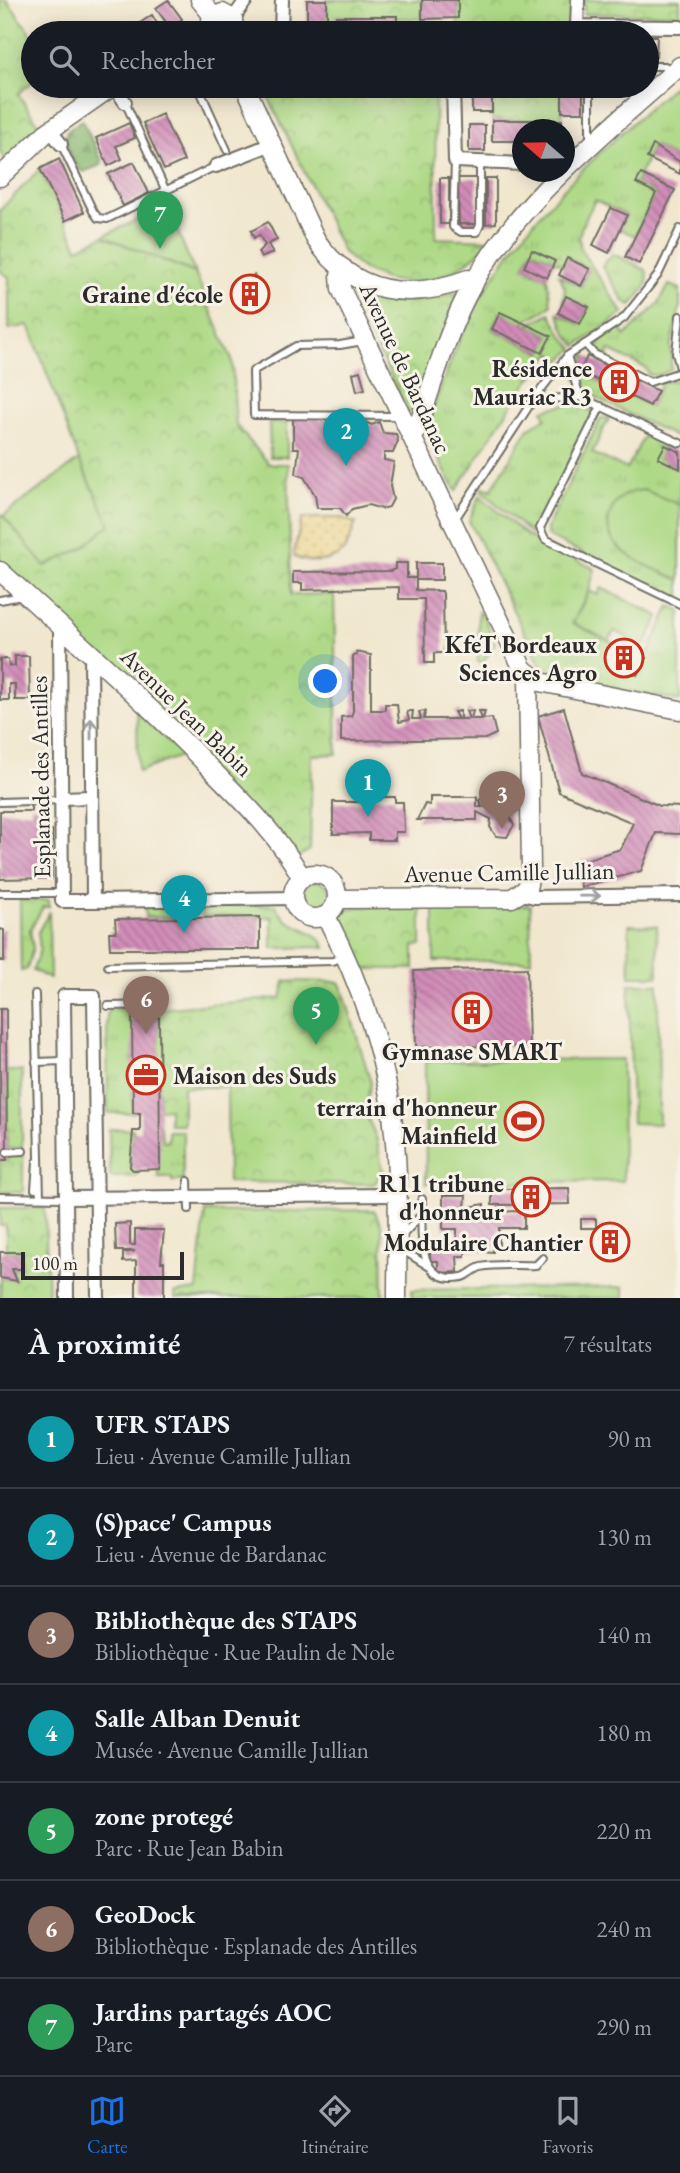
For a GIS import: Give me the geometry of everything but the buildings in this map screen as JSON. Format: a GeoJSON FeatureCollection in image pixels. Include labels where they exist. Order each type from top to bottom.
{"type":"FeatureCollection","features":[{"type":"Feature","properties":{"kind":"street"},"geometry":{"type":"LineString","coordinates":[[200,0],[208,21]]}},
{"type":"Feature","properties":{"kind":"street"},"geometry":{"type":"LineString","coordinates":[[236,21],[246,0]]}},
{"type":"Feature","properties":{"kind":"street"},"geometry":{"type":"LineString","coordinates":[[281,21],[282,0]]}},
{"type":"Feature","properties":{"kind":"street"},"geometry":{"type":"LineString","coordinates":[[577,21],[578,0]]}},
{"type":"Feature","properties":{"kind":"street"},"geometry":{"type":"LineString","coordinates":[[216,21],[222,13],[229,21]]}},
{"type":"Feature","properties":{"kind":"street"},"geometry":{"type":"LineString","coordinates":[[659,27],[680,27]]}},
{"type":"Feature","properties":{"kind":"street"},"geometry":{"type":"LineString","coordinates":[[659,85],[676,69]]}},
{"type":"Feature","properties":{"kind":"street"},"geometry":{"type":"LineString","coordinates":[[0,177],[56,137],[100,98]]}},
{"type":"Feature","properties":{"kind":"street"},"geometry":{"type":"LineString","coordinates":[[122,98],[125,102]]}},
{"type":"Feature","properties":{"kind":"street","name":"Avenue de Bardanac"},"geometry":{"type":"LineString","coordinates":[[251,98],[316,240],[343,268],[340,275],[341,289],[518,660],[528,675]]}},
{"type":"Feature","properties":{"kind":"street"},"geometry":{"type":"LineString","coordinates":[[453,98],[455,161],[512,164]]}},
{"type":"Feature","properties":{"kind":"street"},"geometry":{"type":"LineString","coordinates":[[575,162],[644,98]]}},
{"type":"Feature","properties":{"kind":"street"},"geometry":{"type":"LineString","coordinates":[[216,166],[229,155],[272,144]]}},
{"type":"Feature","properties":{"kind":"street"},"geometry":{"type":"LineString","coordinates":[[411,435],[416,432],[432,377],[474,282],[519,219],[554,182]]}},
{"type":"Feature","properties":{"kind":"street"},"geometry":{"type":"LineString","coordinates":[[343,268],[366,282],[406,293],[438,290],[468,279],[474,282]]}},
{"type":"Feature","properties":{"kind":"street","name":"Avenue Jean Babin"},"geometry":{"type":"LineString","coordinates":[[0,571],[91,653],[250,808],[293,862],[302,878]]}},
{"type":"Feature","properties":{"kind":"street","name":"Esplanade des Antilles"},"geometry":{"type":"LineString","coordinates":[[60,626],[62,901],[93,901],[91,653]]}},
{"type":"Feature","properties":{"kind":"street"},"geometry":{"type":"LineString","coordinates":[[528,675],[540,682],[680,710]]}},
{"type":"Feature","properties":{"kind":"street"},"geometry":{"type":"LineString","coordinates":[[522,894],[527,888],[531,869],[528,675]]}},
{"type":"Feature","properties":{"kind":"street"},"geometry":{"type":"LineString","coordinates":[[62,799],[92,797]]}},
{"type":"Feature","properties":{"kind":"street"},"geometry":{"type":"LineString","coordinates":[[314,873],[327,877],[335,886],[338,899],[326,916],[304,916],[294,905],[296,883],[302,878],[314,873]]}},
{"type":"Feature","properties":{"kind":"street","name":"Avenue Camille Jullian"},"geometry":{"type":"LineString","coordinates":[[338,899],[512,898],[522,894],[534,897],[680,895]]}},
{"type":"Feature","properties":{"kind":"street"},"geometry":{"type":"LineString","coordinates":[[93,901],[293,898]]}},
{"type":"Feature","properties":{"kind":"street"},"geometry":{"type":"LineString","coordinates":[[326,916],[346,956],[372,1023],[386,1078],[394,1134],[397,1298]]}},
{"type":"Feature","properties":{"kind":"street"},"geometry":{"type":"LineString","coordinates":[[67,1298],[64,996],[94,996],[98,1298]]}},
{"type":"Feature","properties":{"kind":"street"},"geometry":{"type":"LineString","coordinates":[[66,1198],[97,1197],[189,1203],[396,1195]]}},
{"type":"Feature","properties":{"kind":"lane"},"geometry":{"type":"LineString","coordinates":[[203,98],[229,155]]}},
{"type":"Feature","properties":{"kind":"lane"},"geometry":{"type":"LineString","coordinates":[[590,98],[590,136],[596,142]]}},
{"type":"Feature","properties":{"kind":"lane"},"geometry":{"type":"LineString","coordinates":[[125,102],[164,189]]}},
{"type":"Feature","properties":{"kind":"lane"},"geometry":{"type":"LineString","coordinates":[[56,137],[97,218],[107,219],[130,209],[164,189],[216,166]]}},
{"type":"Feature","properties":{"kind":"lane"},"geometry":{"type":"LineString","coordinates":[[455,161],[453,226],[455,231],[461,232],[477,232],[480,225],[480,163]]}},
{"type":"Feature","properties":{"kind":"lane"},"geometry":{"type":"LineString","coordinates":[[453,523],[533,400],[566,356],[624,318],[658,275],[680,229]]}},
{"type":"Feature","properties":{"kind":"lane"},"geometry":{"type":"LineString","coordinates":[[585,344],[594,354],[650,382],[680,370],[676,353],[680,316]]}},
{"type":"Feature","properties":{"kind":"lane"},"geometry":{"type":"LineString","coordinates":[[365,340],[340,345],[296,346],[253,371],[254,415],[401,416]]}},
{"type":"Feature","properties":{"kind":"lane"},"geometry":{"type":"LineString","coordinates":[[566,356],[580,397]]}},
{"type":"Feature","properties":{"kind":"lane"},"geometry":{"type":"LineString","coordinates":[[533,400],[580,397],[680,443]]}},
{"type":"Feature","properties":{"kind":"lane"},"geometry":{"type":"LineString","coordinates":[[601,406],[540,527],[545,539],[680,604]]}},
{"type":"Feature","properties":{"kind":"lane"},"geometry":{"type":"LineString","coordinates":[[0,600],[15,599],[25,594]]}},
{"type":"Feature","properties":{"kind":"lane"},"geometry":{"type":"LineString","coordinates":[[0,802],[62,799]]}},
{"type":"Feature","properties":{"kind":"lane"},"geometry":{"type":"LineString","coordinates":[[0,893],[62,893]]}},
{"type":"Feature","properties":{"kind":"lane"},"geometry":{"type":"LineString","coordinates":[[108,966],[332,961],[346,956]]}},
{"type":"Feature","properties":{"kind":"lane"},"geometry":{"type":"LineString","coordinates":[[35,994],[40,1198]]}},
{"type":"Feature","properties":{"kind":"lane"},"geometry":{"type":"LineString","coordinates":[[108,1006],[158,1005]]}},
{"type":"Feature","properties":{"kind":"lane"},"geometry":{"type":"LineString","coordinates":[[36,1062],[64,1061]]}},
{"type":"Feature","properties":{"kind":"lane"},"geometry":{"type":"LineString","coordinates":[[7,1152],[23,1151]]}},
{"type":"Feature","properties":{"kind":"lane"},"geometry":{"type":"LineString","coordinates":[[35,1189],[37,1160]]}},
{"type":"Feature","properties":{"kind":"lane"},"geometry":{"type":"LineString","coordinates":[[188,1181],[189,1203]]}},
{"type":"Feature","properties":{"kind":"lane"},"geometry":{"type":"LineString","coordinates":[[0,1198],[66,1198]]}},
{"type":"Feature","properties":{"kind":"lane"},"geometry":{"type":"LineString","coordinates":[[422,1199],[422,1251],[428,1266]]}},
{"type":"Feature","properties":{"kind":"lane"},"geometry":{"type":"LineString","coordinates":[[422,1213],[397,1243],[443,1277],[463,1277],[481,1267],[537,1265],[543,1258]]}},
{"type":"Feature","properties":{"kind":"green space"},"geometry":{"type":"Polygon","coordinates":[[[0,0],[7,0],[22,21],[21,91],[18,94],[41,128],[6,161],[0,152],[0,0]]]}},
{"type":"Feature","properties":{"kind":"green space"},"geometry":{"type":"Polygon","coordinates":[[[327,0],[422,0],[422,19],[336,16],[336,21],[327,21],[327,0]]]}},
{"type":"Feature","properties":{"kind":"green space"},"geometry":{"type":"Polygon","coordinates":[[[458,0],[571,0],[571,21],[458,21],[458,0]]]}},
{"type":"Feature","properties":{"kind":"green space"},"geometry":{"type":"Polygon","coordinates":[[[584,0],[680,0],[680,14],[584,14],[584,0]]]}},
{"type":"Feature","properties":{"kind":"green space"},"geometry":{"type":"Polygon","coordinates":[[[680,80],[680,162],[653,145],[636,183],[656,193],[635,236],[620,229],[626,215],[595,200],[579,237],[581,250],[623,313],[577,346],[566,333],[558,313],[580,324],[589,307],[563,302],[565,287],[559,275],[581,286],[589,269],[568,258],[564,265],[532,250],[524,267],[547,278],[551,304],[524,324],[500,312],[492,329],[542,353],[550,336],[528,325],[550,313],[562,335],[574,349],[560,361],[551,353],[518,395],[456,491],[440,463],[430,433],[437,397],[464,330],[486,288],[513,249],[542,213],[608,146],[680,80]]]}},
{"type":"Feature","properties":{"kind":"green space"},"geometry":{"type":"Polygon","coordinates":[[[269,98],[435,98],[436,238],[491,240],[475,256],[457,268],[438,277],[419,281],[379,277],[343,252],[269,98]]]}},
{"type":"Feature","properties":{"kind":"green space"},"geometry":{"type":"Polygon","coordinates":[[[492,98],[562,98],[562,119],[492,120],[492,98]]]}},
{"type":"Feature","properties":{"kind":"green space"},"geometry":{"type":"Polygon","coordinates":[[[82,120],[102,161],[101,165],[83,172],[68,148],[67,136],[67,131],[82,120]]]}},
{"type":"Feature","properties":{"kind":"green space"},"geometry":{"type":"Polygon","coordinates":[[[40,169],[78,248],[103,236],[195,273],[232,360],[236,425],[269,464],[288,464],[291,595],[334,594],[337,754],[312,755],[310,850],[296,858],[0,565],[0,514],[3,516],[79,460],[29,325],[9,329],[9,277],[0,271],[0,210],[40,169]]]}},
{"type":"Feature","properties":{"kind":"green space"},"geometry":{"type":"Polygon","coordinates":[[[167,206],[195,273],[103,236],[167,206]]]}},
{"type":"Feature","properties":{"kind":"green space"},"geometry":{"type":"Polygon","coordinates":[[[613,254],[646,270],[646,285],[631,305],[624,301],[602,266],[613,254]]]}},
{"type":"Feature","properties":{"kind":"green space"},"geometry":{"type":"Polygon","coordinates":[[[351,283],[378,295],[406,301],[426,300],[459,292],[413,413],[408,412],[348,287],[351,283]]]}},
{"type":"Feature","properties":{"kind":"green space"},"geometry":{"type":"Polygon","coordinates":[[[669,285],[680,289],[680,307],[671,345],[671,369],[661,375],[649,375],[646,368],[609,350],[608,358],[597,348],[601,339],[619,325],[625,336],[658,304],[669,285]]]}},
{"type":"Feature","properties":{"kind":"green space"},"geometry":{"type":"Polygon","coordinates":[[[580,354],[587,356],[580,372],[650,406],[662,382],[677,380],[680,383],[680,439],[586,393],[572,370],[573,360],[580,354]]]}},
{"type":"Feature","properties":{"kind":"green space"},"geometry":{"type":"Polygon","coordinates":[[[568,404],[585,404],[593,413],[538,528],[531,534],[483,492],[482,487],[491,490],[529,428],[546,418],[543,410],[568,404]]]}},
{"type":"Feature","properties":{"kind":"green space"},"geometry":{"type":"Polygon","coordinates":[[[601,418],[609,418],[592,453],[627,469],[645,434],[665,445],[659,458],[680,469],[680,602],[547,536],[547,527],[601,418]]]}},
{"type":"Feature","properties":{"kind":"green space"},"geometry":{"type":"Polygon","coordinates":[[[269,423],[287,423],[287,457],[270,457],[269,423]]]}},
{"type":"Feature","properties":{"kind":"green space"},"geometry":{"type":"Polygon","coordinates":[[[79,460],[110,524],[83,548],[45,566],[3,516],[79,460]]]}},
{"type":"Feature","properties":{"kind":"green space"},"geometry":{"type":"Polygon","coordinates":[[[644,490],[680,505],[680,580],[628,555],[610,536],[608,523],[615,504],[625,495],[644,490]]]}},
{"type":"Feature","properties":{"kind":"green space"},"geometry":{"type":"Polygon","coordinates":[[[480,496],[527,536],[595,569],[589,591],[573,623],[615,644],[607,661],[638,675],[670,606],[680,610],[680,701],[568,679],[541,666],[469,521],[480,496]]]}},
{"type":"Feature","properties":{"kind":"green space"},"geometry":{"type":"Polygon","coordinates":[[[601,588],[659,616],[645,646],[614,631],[609,641],[573,623],[589,591],[598,595],[601,588]]]}},
{"type":"Feature","properties":{"kind":"green space"},"geometry":{"type":"Polygon","coordinates":[[[478,612],[484,616],[495,644],[483,662],[478,662],[478,612]]]}},
{"type":"Feature","properties":{"kind":"green space"},"geometry":{"type":"Polygon","coordinates":[[[137,712],[183,755],[138,772],[137,712]]]}},
{"type":"Feature","properties":{"kind":"green space"},"geometry":{"type":"Polygon","coordinates":[[[315,881],[326,886],[331,897],[326,908],[315,913],[304,908],[299,897],[304,886],[315,881]]]}},
{"type":"Feature","properties":{"kind":"green space"},"geometry":{"type":"Polygon","coordinates":[[[20,900],[49,900],[49,907],[43,907],[30,930],[33,947],[27,969],[21,971],[20,900]]]}},
{"type":"Feature","properties":{"kind":"green space"},"geometry":{"type":"Polygon","coordinates":[[[276,905],[286,919],[315,935],[325,947],[272,948],[272,917],[201,916],[201,906],[276,905]]]}},
{"type":"Feature","properties":{"kind":"green space"},"geometry":{"type":"Polygon","coordinates":[[[530,905],[531,961],[434,961],[434,907],[530,905]]]}},
{"type":"Feature","properties":{"kind":"green space"},"geometry":{"type":"Polygon","coordinates":[[[145,906],[192,906],[192,917],[145,917],[145,906]]]}},
{"type":"Feature","properties":{"kind":"green space"},"geometry":{"type":"Polygon","coordinates":[[[421,906],[421,945],[414,946],[414,969],[360,969],[340,925],[339,918],[344,911],[357,907],[421,906]]]}},
{"type":"Feature","properties":{"kind":"green space"},"geometry":{"type":"Polygon","coordinates":[[[49,913],[50,979],[33,970],[40,949],[38,932],[49,913]]]}},
{"type":"Feature","properties":{"kind":"green space"},"geometry":{"type":"Polygon","coordinates":[[[629,925],[657,926],[658,976],[630,976],[629,925]]]}},
{"type":"Feature","properties":{"kind":"green space"},"geometry":{"type":"Polygon","coordinates":[[[285,981],[339,982],[344,993],[371,1083],[366,1104],[368,1119],[376,1137],[383,1171],[374,1184],[228,1182],[227,1087],[183,1087],[183,1124],[169,1124],[169,1108],[159,1109],[159,1009],[281,998],[285,981]]]}},
{"type":"Feature","properties":{"kind":"green space"},"geometry":{"type":"Polygon","coordinates":[[[629,984],[658,984],[659,1124],[632,1123],[629,984]]]}},
{"type":"Feature","properties":{"kind":"green space"},"geometry":{"type":"Polygon","coordinates":[[[110,1009],[159,1009],[159,1017],[133,1050],[133,1113],[108,1113],[107,1014],[110,1009]]]}},
{"type":"Feature","properties":{"kind":"green space","name":"terrain d'honneur Mainfield"},"geometry":{"type":"Polygon","coordinates":[[[622,1059],[623,1181],[426,1183],[425,1061],[622,1059]]]}},
{"type":"Feature","properties":{"kind":"green space"},"geometry":{"type":"Polygon","coordinates":[[[6,1071],[22,1071],[22,1148],[7,1149],[6,1071]]]}},
{"type":"Feature","properties":{"kind":"green space"},"geometry":{"type":"Polygon","coordinates":[[[159,1122],[163,1141],[168,1141],[168,1131],[183,1131],[183,1181],[158,1177],[159,1122]]]}},
{"type":"Feature","properties":{"kind":"green space"},"geometry":{"type":"Polygon","coordinates":[[[109,1129],[133,1129],[130,1166],[137,1169],[137,1176],[110,1177],[109,1129]]]}},
{"type":"Feature","properties":{"kind":"green space"},"geometry":{"type":"Polygon","coordinates":[[[7,1154],[23,1155],[23,1192],[0,1192],[0,1160],[7,1160],[7,1154]]]}},
{"type":"Feature","properties":{"kind":"green space"},"geometry":{"type":"Polygon","coordinates":[[[0,1208],[45,1208],[48,1298],[0,1298],[1,1278],[16,1280],[12,1269],[22,1268],[22,1252],[6,1252],[6,1226],[0,1226],[0,1208]]]}},
{"type":"Feature","properties":{"kind":"green space"},"geometry":{"type":"Polygon","coordinates":[[[374,1210],[382,1227],[383,1298],[175,1298],[175,1293],[197,1290],[205,1212],[374,1210]]]}},
{"type":"Feature","properties":{"kind":"green space"},"geometry":{"type":"Polygon","coordinates":[[[624,1287],[624,1298],[412,1298],[412,1290],[624,1287]]]}},
{"type":"Feature","properties":{"kind":"sand"},"geometry":{"type":"Polygon","coordinates":[[[302,518],[341,518],[356,523],[348,544],[340,554],[328,560],[307,561],[295,557],[294,552],[302,518]]]}},
{"type":"Feature","properties":{"kind":"place","name":"Jardins partagés AOC"},"geometry":{"type":"Point","coordinates":[160,249]}},
{"type":"Feature","properties":{"kind":"place","name":"Graine d'école"},"geometry":{"type":"Point","coordinates":[250,294]}},
{"type":"Feature","properties":{"kind":"place","name":"Résidence Mauriac R3"},"geometry":{"type":"Point","coordinates":[619,382]}},
{"type":"Feature","properties":{"kind":"place","name":"(S)pace' Campus"},"geometry":{"type":"Point","coordinates":[346,466]}},
{"type":"Feature","properties":{"kind":"place","name":"KfeT Bordeaux Sciences Agro"},"geometry":{"type":"Point","coordinates":[624,658]}},
{"type":"Feature","properties":{"kind":"place","name":"UFR STAPS"},"geometry":{"type":"Point","coordinates":[368,817]}},
{"type":"Feature","properties":{"kind":"place","name":"Bibliothèque des STAPS"},"geometry":{"type":"Point","coordinates":[502,829]}},
{"type":"Feature","properties":{"kind":"place","name":"Salle Alban Denuit"},"geometry":{"type":"Point","coordinates":[184,933]}},
{"type":"Feature","properties":{"kind":"place","name":"Gymnase SMART"},"geometry":{"type":"Point","coordinates":[472,1012]}},
{"type":"Feature","properties":{"kind":"place","name":"GeoDock"},"geometry":{"type":"Point","coordinates":[146,1034]}},
{"type":"Feature","properties":{"kind":"place","name":"zone protegé"},"geometry":{"type":"Point","coordinates":[316,1045]}},
{"type":"Feature","properties":{"kind":"place","name":"Maison des Suds"},"geometry":{"type":"Point","coordinates":[146,1075]}},
{"type":"Feature","properties":{"kind":"place","name":"terrain d'honneur Mainfield"},"geometry":{"type":"Point","coordinates":[524,1121]}},
{"type":"Feature","properties":{"kind":"place","name":"R11 tribune d'honneur"},"geometry":{"type":"Point","coordinates":[531,1197]}},
{"type":"Feature","properties":{"kind":"place","name":"Modulaire Chantier"},"geometry":{"type":"Point","coordinates":[610,1242]}}]}
